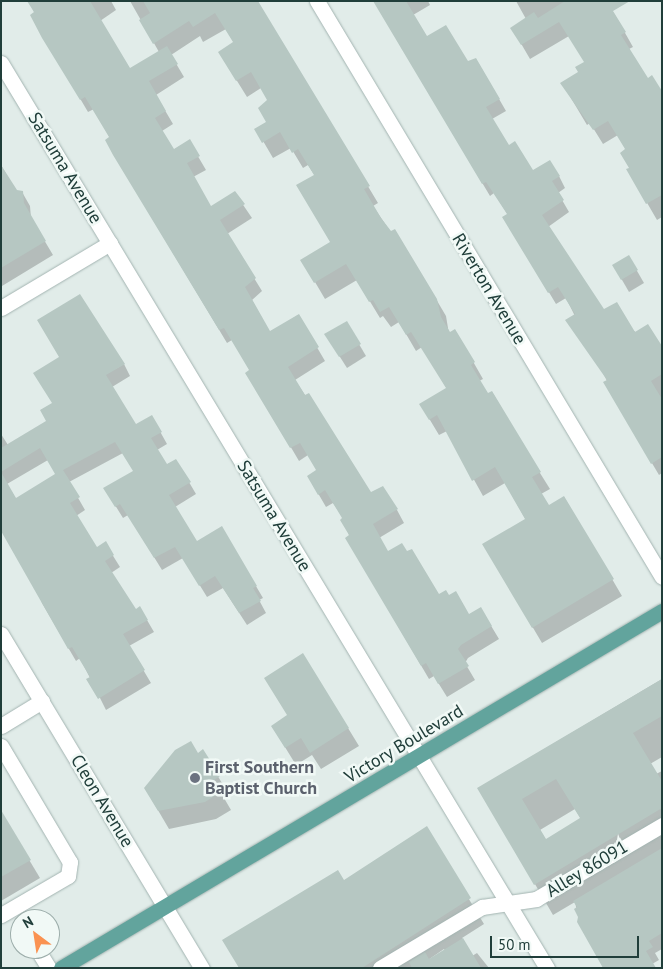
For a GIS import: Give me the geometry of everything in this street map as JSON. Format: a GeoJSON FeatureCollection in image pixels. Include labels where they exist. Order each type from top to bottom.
{"type":"FeatureCollection","features":[{"type":"Feature","properties":{"kind":"main road","name":"Victory Boulevard"},"geometry":{"type":"LineString","coordinates":[[61,968],[662,611]]}},
{"type":"Feature","properties":{"kind":"street","name":"Riverton Avenue"},"geometry":{"type":"LineString","coordinates":[[317,1],[662,577]]}},
{"type":"Feature","properties":{"kind":"street","name":"Satsuma Avenue"},"geometry":{"type":"LineString","coordinates":[[1,63],[547,968]]}},
{"type":"Feature","properties":{"kind":"street"},"geometry":{"type":"LineString","coordinates":[[1,308],[110,243]]}},
{"type":"Feature","properties":{"kind":"street","name":"Cleon Avenue"},"geometry":{"type":"LineString","coordinates":[[1,634],[202,968]]}},
{"type":"Feature","properties":{"kind":"street"},"geometry":{"type":"LineString","coordinates":[[1,726],[42,701]]}},
{"type":"Feature","properties":{"kind":"street"},"geometry":{"type":"LineString","coordinates":[[1,746],[70,862],[68,876],[18,909]]}},
{"type":"Feature","properties":{"kind":"street","name":"Alley 86091"},"geometry":{"type":"LineString","coordinates":[[380,968],[482,907],[536,899],[662,825]]}},
{"type":"Feature","properties":{"kind":"building"},"geometry":{"type":"Polygon","coordinates":[[[27,1],[90,1],[130,68],[167,46],[178,64],[149,81],[166,111],[155,118],[174,149],[190,139],[200,156],[187,163],[211,206],[235,191],[245,204],[220,220],[256,278],[245,287],[270,331],[299,314],[319,347],[288,367],[305,395],[309,393],[371,492],[383,486],[398,509],[373,524],[388,551],[402,543],[407,551],[412,549],[439,594],[446,590],[449,595],[456,591],[469,614],[481,607],[492,626],[461,645],[458,649],[469,666],[438,684],[426,663],[421,666],[345,538],[349,535],[340,520],[342,518],[325,490],[318,495],[307,476],[316,470],[300,443],[290,448],[245,373],[249,370],[224,328],[219,330],[113,155],[105,140],[109,137],[85,97],[80,100],[42,38],[30,15],[34,12],[27,1]]]}},
{"type":"Feature","properties":{"kind":"building"},"geometry":{"type":"Polygon","coordinates":[[[143,1],[258,1],[370,186],[364,189],[381,218],[391,231],[395,229],[437,299],[441,317],[450,332],[455,329],[475,362],[471,365],[488,393],[492,391],[541,472],[532,477],[549,505],[564,496],[614,579],[532,628],[482,544],[525,519],[495,467],[472,481],[437,415],[429,420],[419,404],[446,388],[411,332],[406,335],[389,307],[380,312],[373,300],[369,302],[346,264],[314,283],[300,260],[330,242],[296,185],[314,175],[298,149],[292,153],[280,132],[262,143],[254,129],[266,122],[258,108],[267,100],[251,72],[236,81],[218,52],[233,42],[215,13],[193,27],[189,21],[153,44],[139,20],[150,13],[143,1]]]}},
{"type":"Feature","properties":{"kind":"building"},"geometry":{"type":"Polygon","coordinates":[[[373,1],[406,1],[427,36],[446,25],[468,61],[476,58],[500,99],[486,107],[509,145],[515,141],[533,170],[550,160],[560,176],[552,181],[564,200],[542,215],[604,309],[617,302],[635,332],[648,324],[662,346],[662,374],[651,381],[662,399],[662,457],[651,464],[603,382],[607,380],[565,320],[575,314],[558,287],[548,293],[502,217],[507,214],[486,182],[482,184],[373,1]]]}},
{"type":"Feature","properties":{"kind":"building"},"geometry":{"type":"Polygon","coordinates":[[[565,1],[630,1],[613,11],[626,32],[621,35],[648,78],[652,75],[662,91],[662,195],[646,204],[626,169],[629,168],[620,153],[625,149],[608,121],[593,130],[560,83],[578,72],[575,67],[584,62],[559,22],[521,45],[510,28],[534,12],[538,18],[565,1]]]}},
{"type":"Feature","properties":{"kind":"building"},"geometry":{"type":"Polygon","coordinates":[[[1,165],[17,190],[23,191],[24,203],[46,241],[1,268],[1,165]]]}},
{"type":"Feature","properties":{"kind":"building"},"geometry":{"type":"Polygon","coordinates":[[[629,255],[638,270],[621,280],[612,265],[629,255]]]}},
{"type":"Feature","properties":{"kind":"building"},"geometry":{"type":"Polygon","coordinates":[[[80,294],[125,364],[106,375],[136,424],[152,415],[162,432],[151,438],[167,464],[176,459],[191,482],[169,495],[197,541],[222,526],[257,586],[253,588],[261,601],[239,613],[215,576],[199,586],[175,547],[154,558],[120,504],[115,507],[103,488],[133,471],[115,442],[63,470],[80,497],[70,503],[97,547],[106,541],[114,555],[105,561],[136,609],[140,606],[148,620],[123,634],[145,670],[98,699],[86,679],[90,677],[72,647],[68,649],[1,531],[1,448],[46,421],[40,410],[52,403],[33,373],[59,357],[37,320],[80,294]],[[40,448],[1,472],[16,498],[55,474],[40,448]]]}},
{"type":"Feature","properties":{"kind":"building"},"geometry":{"type":"Polygon","coordinates":[[[347,321],[361,344],[339,357],[324,334],[347,321]]]}},
{"type":"Feature","properties":{"kind":"building"},"geometry":{"type":"Polygon","coordinates":[[[303,653],[349,728],[310,753],[301,738],[285,748],[271,726],[287,715],[264,678],[303,653]]]}},
{"type":"Feature","properties":{"kind":"building"},"geometry":{"type":"Polygon","coordinates":[[[662,679],[662,716],[633,733],[662,781],[662,808],[534,885],[477,788],[662,679]],[[556,779],[522,799],[546,839],[580,818],[556,779]]]}},
{"type":"Feature","properties":{"kind":"building"},"geometry":{"type":"Polygon","coordinates":[[[191,741],[198,753],[203,749],[220,776],[214,780],[221,792],[205,802],[158,811],[144,788],[175,750],[191,741]]]}},
{"type":"Feature","properties":{"kind":"building"},"geometry":{"type":"Polygon","coordinates":[[[1,810],[31,860],[1,877],[1,810]]]}},
{"type":"Feature","properties":{"kind":"building"},"geometry":{"type":"Polygon","coordinates":[[[427,826],[471,898],[362,968],[239,968],[222,940],[338,870],[344,880],[427,826]]]}},
{"type":"Feature","properties":{"kind":"building"},"geometry":{"type":"Polygon","coordinates":[[[662,848],[662,933],[649,941],[653,947],[646,951],[656,968],[603,968],[577,922],[578,917],[574,909],[577,907],[573,901],[662,848]]]}},
{"type":"Feature","properties":{"kind":"building"},"geometry":{"type":"Polygon","coordinates":[[[463,938],[481,968],[412,968],[409,962],[425,952],[429,959],[463,938]]]}},
{"type":"Feature","properties":{"kind":"place","name":"First Southern Baptist Church"},"geometry":{"type":"Point","coordinates":[195,778]}}]}
